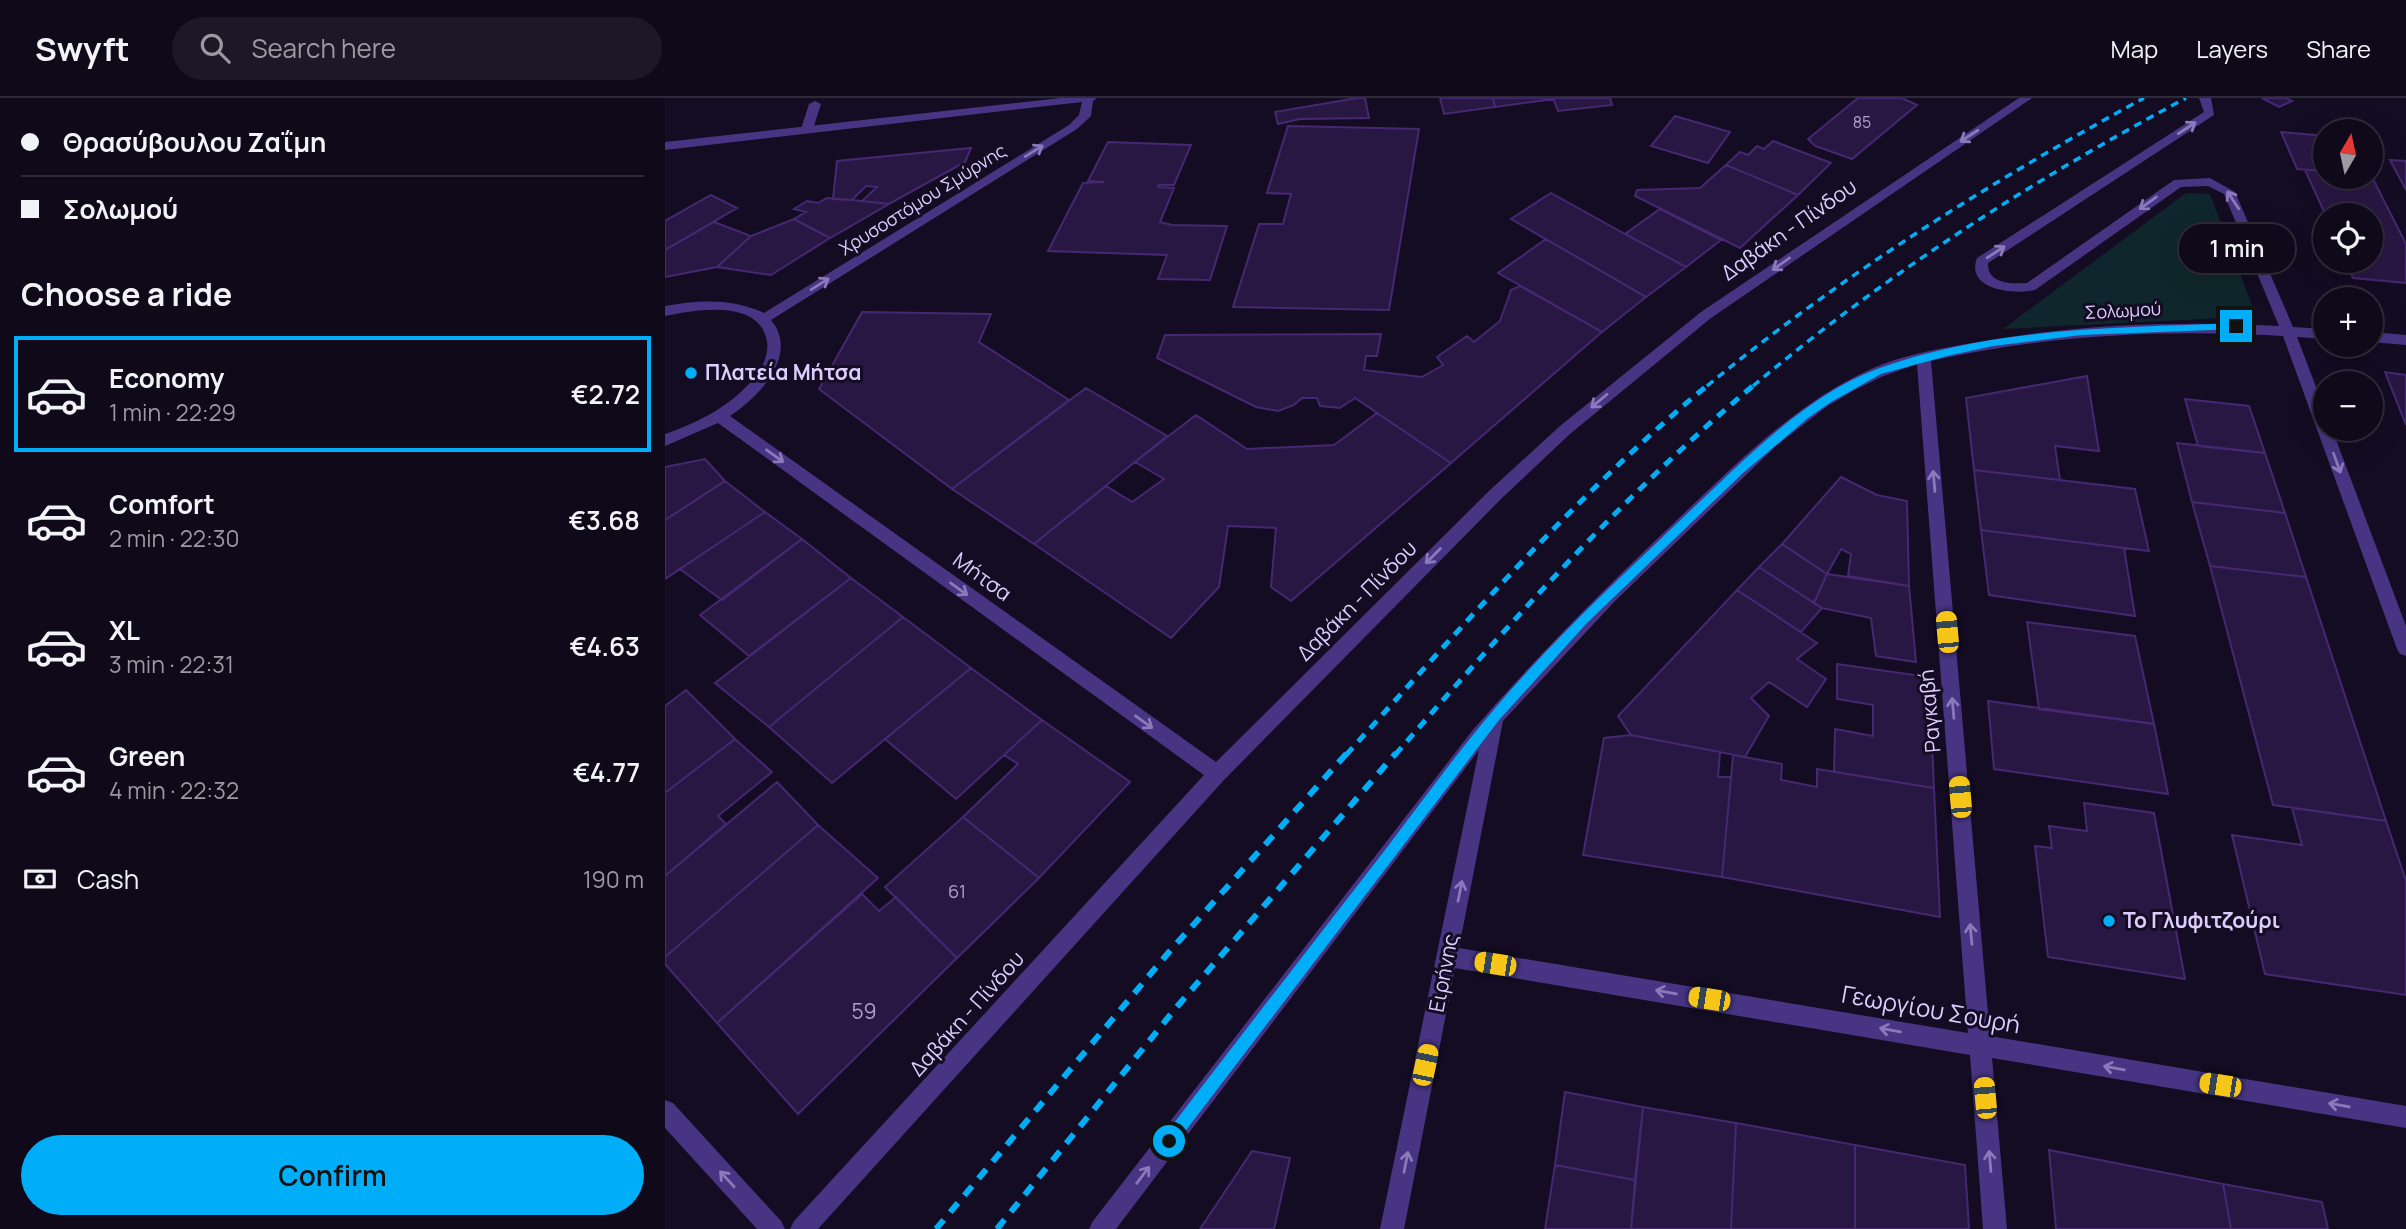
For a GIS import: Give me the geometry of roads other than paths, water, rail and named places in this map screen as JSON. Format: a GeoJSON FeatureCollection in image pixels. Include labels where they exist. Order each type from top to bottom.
{"type":"FeatureCollection","features":[{"type":"Feature","properties":{"kind":"street"},"geometry":{"type":"LineString","coordinates":[[665,146],[1089,98]]}},
{"type":"Feature","properties":{"kind":"street","name":"Χρυσοστόμου Σμύρνης"},"geometry":{"type":"LineString","coordinates":[[762,320],[1073,127],[1085,116],[1089,98]]}},
{"type":"Feature","properties":{"kind":"street","name":"Δαβάκη - Πίνδου"},"geometry":{"type":"LineString","coordinates":[[802,1229],[1217,774],[1496,494],[1565,429],[1706,315],[2026,98]]}},
{"type":"Feature","properties":{"kind":"street"},"geometry":{"type":"LineString","coordinates":[[2205,98],[2210,113],[1982,261],[1982,275],[1988,281],[2008,288],[2030,287],[2178,183],[2210,182],[2229,192],[2234,197],[2288,331],[2406,649]]}},
{"type":"Feature","properties":{"kind":"street"},"geometry":{"type":"LineString","coordinates":[[807,130],[815,104]]}},
{"type":"Feature","properties":{"kind":"street"},"geometry":{"type":"LineString","coordinates":[[665,311],[693,306],[729,306],[747,311],[762,320],[772,333],[774,341],[768,368],[754,388],[719,416],[665,440]]}},
{"type":"Feature","properties":{"kind":"street","name":"Σολωμού"},"geometry":{"type":"LineString","coordinates":[[1101,1229],[1495,717],[1583,620],[1740,470],[1827,399],[1878,372],[1924,357],[1993,343],[2081,332],[2204,326],[2313,333]]}},
{"type":"Feature","properties":{"kind":"street"},"geometry":{"type":"LineString","coordinates":[[2383,338],[2406,340]]}},
{"type":"Feature","properties":{"kind":"street","name":"Ραγκαβή"},"geometry":{"type":"LineString","coordinates":[[1924,357],[1995,1229]]}},
{"type":"Feature","properties":{"kind":"street","name":"Μήτσα"},"geometry":{"type":"LineString","coordinates":[[719,416],[1217,774]]}},
{"type":"Feature","properties":{"kind":"street","name":"Ειρήνης"},"geometry":{"type":"LineString","coordinates":[[1392,1229],[1495,717]]}},
{"type":"Feature","properties":{"kind":"street","name":"Γεωργίου Σουρή"},"geometry":{"type":"LineString","coordinates":[[1447,956],[2406,1117]]}},
{"type":"Feature","properties":{"kind":"street"},"geometry":{"type":"LineString","coordinates":[[665,1111],[773,1229]]}},
{"type":"Feature","properties":{"kind":"railway"},"geometry":{"type":"LineString","coordinates":[[1707,386],[1811,306],[1918,232],[2030,163],[2144,98]]}},
{"type":"Feature","properties":{"kind":"railway"},"geometry":{"type":"LineString","coordinates":[[1753,386],[1855,305],[1962,231],[2073,162],[2186,98]]}},
{"type":"Feature","properties":{"kind":"railway"},"geometry":{"type":"LineString","coordinates":[[1346,755],[1566,516],[1709,384]]}},
{"type":"Feature","properties":{"kind":"railway"},"geometry":{"type":"LineString","coordinates":[[1395,755],[1568,562],[1659,471],[1755,384]]}},
{"type":"Feature","properties":{"kind":"railway"},"geometry":{"type":"LineString","coordinates":[[936,1229],[1169,952],[1347,753]]}},
{"type":"Feature","properties":{"kind":"railway"},"geometry":{"type":"LineString","coordinates":[[997,1229],[1175,1009],[1396,753]]}},
{"type":"Feature","properties":{"kind":"place","name":"Πλατεία Μήτσα"},"geometry":{"type":"Point","coordinates":[691,373]}},
{"type":"Feature","properties":{"kind":"place","name":"Το Γλυφιτζούρι"},"geometry":{"type":"Point","coordinates":[2109,921]}}]}
